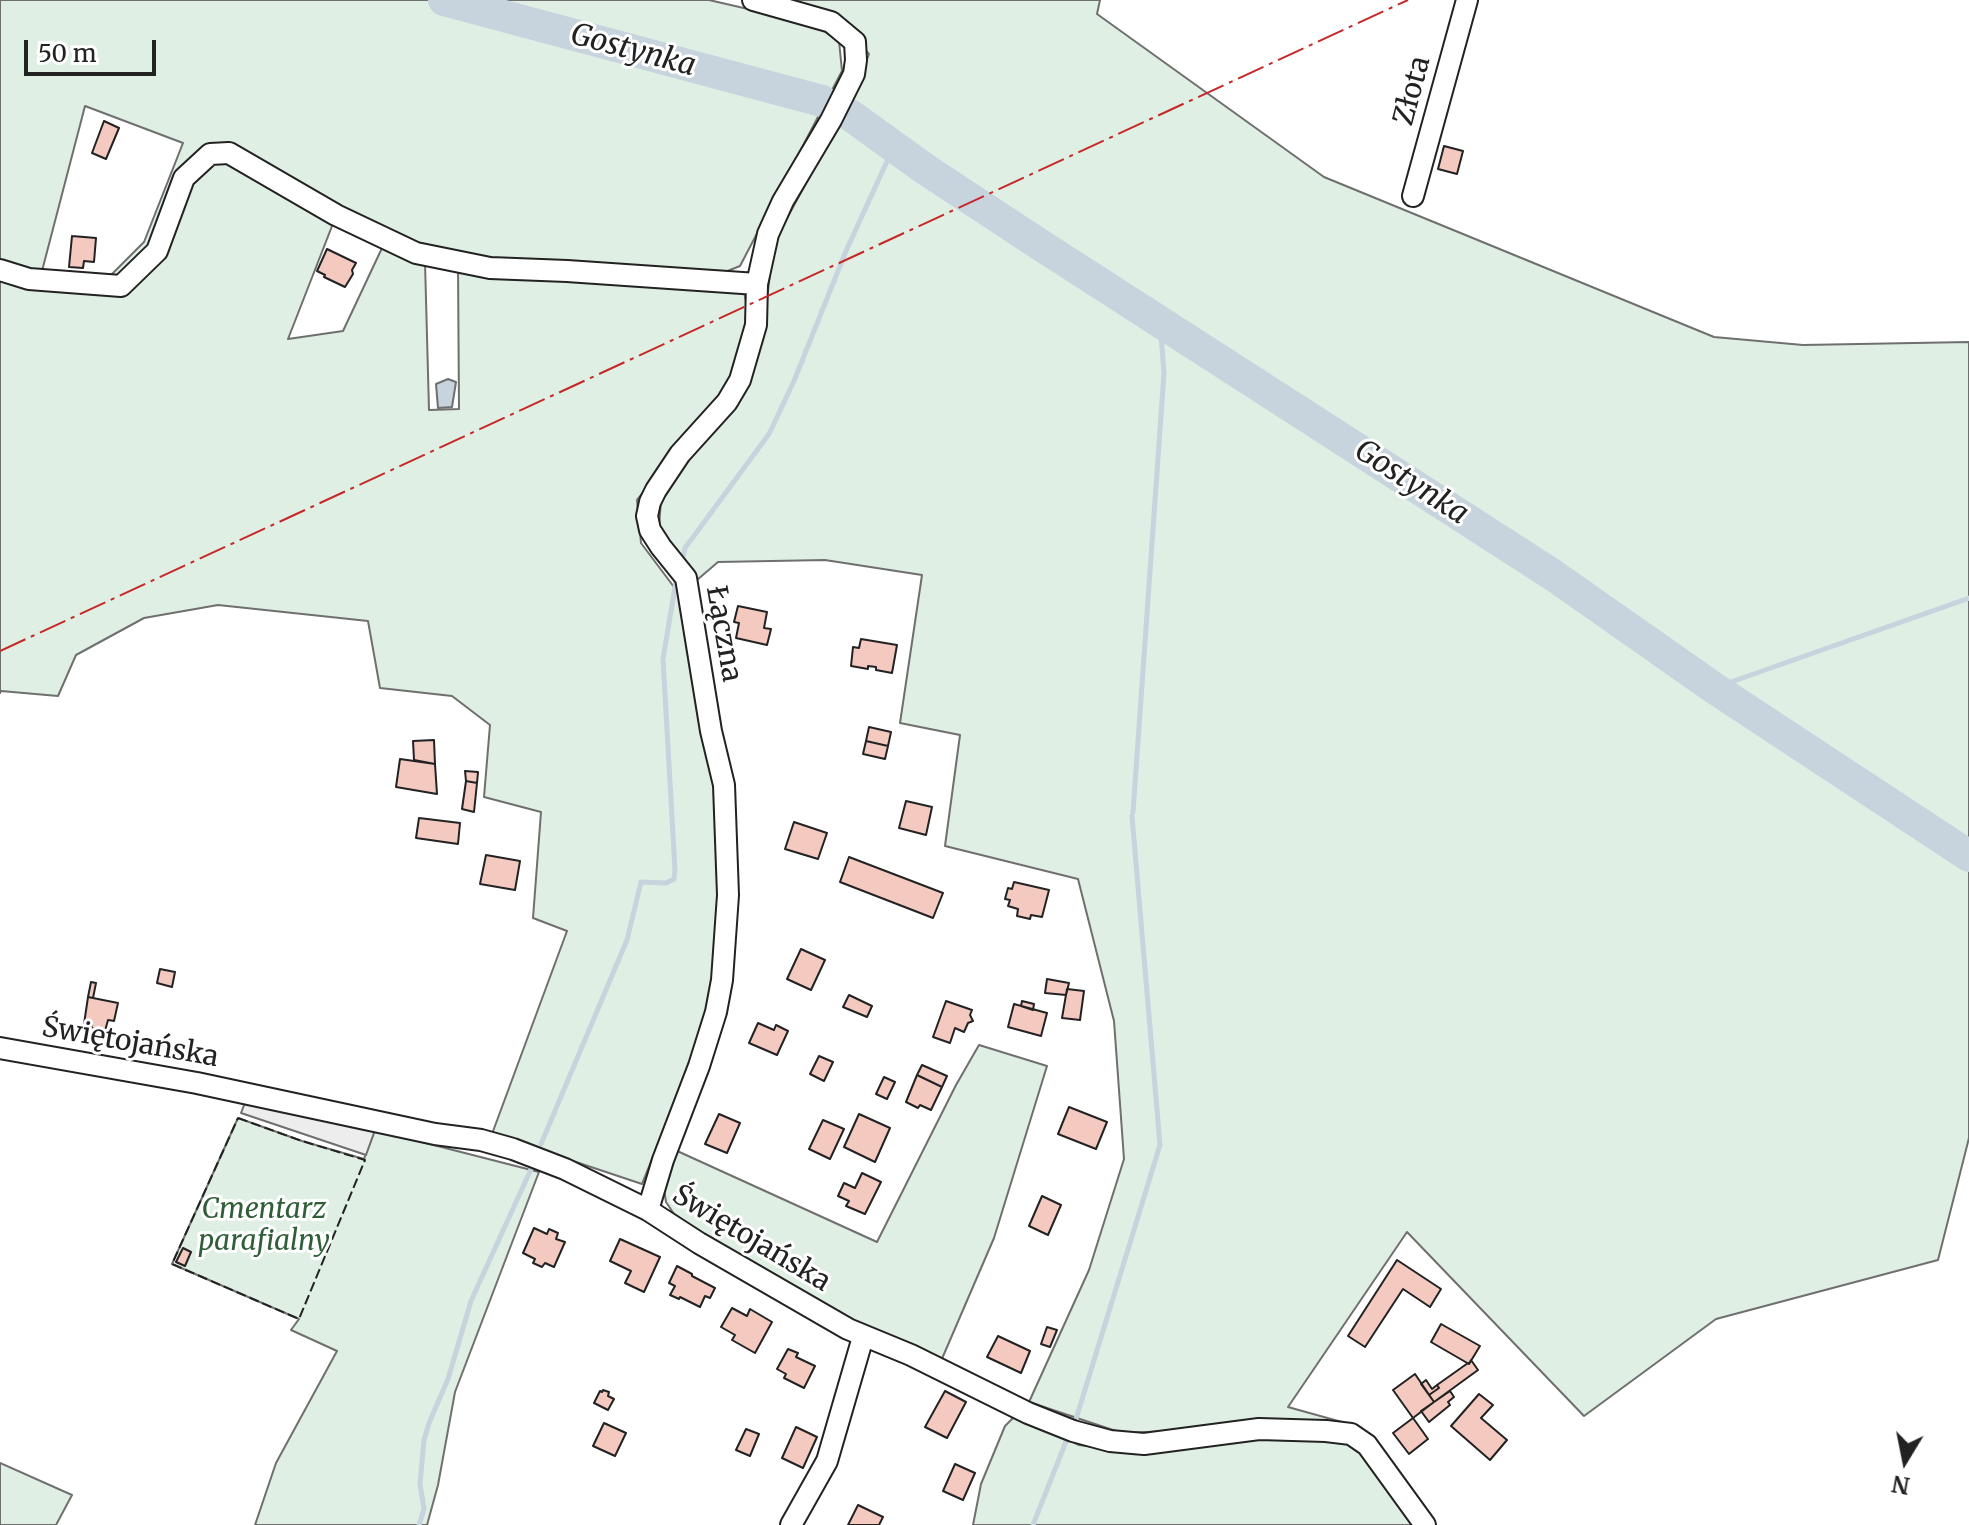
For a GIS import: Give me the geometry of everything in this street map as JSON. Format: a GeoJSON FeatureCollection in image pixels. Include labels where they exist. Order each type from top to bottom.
{"type":"FeatureCollection","features":[{"type":"Feature","properties":{"kind":"street","name":"Łączna"},"geometry":{"type":"LineString","coordinates":[[648,1210],[716,1012],[722,980],[728,895],[724,785],[711,731],[686,578],[650,530],[647,516],[656,490],[680,454],[727,402],[740,380],[756,325],[757,284],[768,234],[783,201],[831,120],[854,74],[856,60],[855,42],[831,22],[753,0]]}},
{"type":"Feature","properties":{"kind":"street","name":"Złota"},"geometry":{"type":"LineString","coordinates":[[1413,196],[1467,0]]}},
{"type":"Feature","properties":{"kind":"street"},"geometry":{"type":"LineString","coordinates":[[0,270],[29,279],[121,286],[157,251],[184,178],[210,154],[229,153],[336,215],[416,253],[490,268],[757,284]]}},
{"type":"Feature","properties":{"kind":"street","name":"Świętojańska"},"geometry":{"type":"LineString","coordinates":[[0,1048],[197,1083],[513,1149],[565,1169],[648,1210],[699,1243],[863,1337],[911,1355],[1028,1413],[1073,1431],[1110,1441],[1144,1444],[1259,1429],[1351,1434],[1367,1445],[1425,1525]]}},
{"type":"Feature","properties":{"kind":"street"},"geometry":{"type":"LineString","coordinates":[[791,1525],[827,1461],[863,1337]]}},
{"type":"Feature","properties":{"kind":"green space"},"geometry":{"type":"Polygon","coordinates":[[[0,0],[709,0],[813,24],[839,41],[842,71],[740,266],[695,284],[744,291],[749,318],[731,385],[637,500],[641,543],[680,595],[719,791],[719,959],[705,1029],[642,1184],[492,1134],[567,931],[533,918],[541,812],[484,797],[490,725],[452,696],[380,688],[368,621],[218,605],[144,618],[76,655],[58,696],[0,693],[0,0]],[[85,106],[42,271],[107,279],[144,242],[183,143],[85,106]],[[334,221],[288,339],[343,331],[382,248],[334,221]],[[425,262],[429,410],[459,409],[458,264],[425,262]]]}},
{"type":"Feature","properties":{"kind":"green space"},"geometry":{"type":"Polygon","coordinates":[[[778,0],[1100,0],[1097,14],[1324,177],[1714,337],[1803,345],[1969,342],[1969,1138],[1938,1260],[1716,1319],[1584,1416],[1407,1232],[1288,1407],[1349,1424],[1122,1433],[1029,1402],[1089,1270],[1124,1159],[1114,1021],[1078,879],[945,846],[960,735],[900,723],[922,575],[825,560],[718,562],[697,580],[659,528],[661,499],[676,472],[745,392],[765,315],[774,242],[853,97],[869,54],[846,25],[778,0]]]}},
{"type":"Feature","properties":{"kind":"green space"},"geometry":{"type":"Polygon","coordinates":[[[979,1045],[1047,1066],[994,1238],[941,1361],[841,1315],[678,1220],[666,1202],[663,1183],[675,1150],[877,1242],[979,1045]]]}},
{"type":"Feature","properties":{"kind":"green space","name":"Cmentarz parafialny"},"geometry":{"type":"Polygon","coordinates":[[[238,1118],[364,1159],[375,1130],[539,1172],[455,1392],[438,1485],[427,1525],[255,1525],[276,1463],[337,1351],[291,1330],[299,1319],[172,1264],[238,1118]]]}},
{"type":"Feature","properties":{"kind":"green space"},"geometry":{"type":"Polygon","coordinates":[[[1016,1415],[1079,1445],[1130,1452],[1283,1437],[1348,1440],[1367,1453],[1417,1525],[973,1525],[981,1484],[1005,1426],[1016,1415]]]}},
{"type":"Feature","properties":{"kind":"green space"},"geometry":{"type":"Polygon","coordinates":[[[0,1463],[72,1495],[56,1525],[0,1525],[0,1463]]]}},
{"type":"Feature","properties":{"kind":"shaded area"},"geometry":{"type":"Polygon","coordinates":[[[448,379],[456,382],[452,407],[438,408],[436,384],[448,379]]]}},
{"type":"Feature","properties":{"kind":"shaded area"},"geometry":{"type":"Polygon","coordinates":[[[246,1100],[375,1130],[366,1155],[241,1113],[246,1100]]]}},
{"type":"Feature","properties":{"kind":"building"},"geometry":{"type":"Polygon","coordinates":[[[104,121],[119,128],[106,159],[92,153],[104,121]]]}},
{"type":"Feature","properties":{"kind":"building"},"geometry":{"type":"Polygon","coordinates":[[[1444,146],[1463,151],[1457,174],[1438,169],[1444,146]]]}},
{"type":"Feature","properties":{"kind":"building"},"geometry":{"type":"Polygon","coordinates":[[[72,236],[96,238],[94,262],[84,261],[83,268],[69,267],[72,236]]]}},
{"type":"Feature","properties":{"kind":"building"},"geometry":{"type":"Polygon","coordinates":[[[327,249],[356,263],[345,287],[317,271],[327,249]]]}},
{"type":"Feature","properties":{"kind":"building"},"geometry":{"type":"Polygon","coordinates":[[[738,606],[767,612],[764,628],[771,629],[767,645],[736,638],[739,623],[734,622],[738,606]]]}},
{"type":"Feature","properties":{"kind":"building"},"geometry":{"type":"Polygon","coordinates":[[[861,639],[897,645],[892,673],[876,670],[876,667],[851,666],[853,647],[859,648],[861,639]]]}},
{"type":"Feature","properties":{"kind":"building"},"geometry":{"type":"Polygon","coordinates":[[[869,727],[891,732],[888,746],[866,741],[869,727]]]}},
{"type":"Feature","properties":{"kind":"building"},"geometry":{"type":"Polygon","coordinates":[[[434,740],[435,764],[414,760],[413,741],[434,740]]]}},
{"type":"Feature","properties":{"kind":"building"},"geometry":{"type":"Polygon","coordinates":[[[866,741],[888,746],[885,759],[863,754],[866,741]]]}},
{"type":"Feature","properties":{"kind":"building"},"geometry":{"type":"Polygon","coordinates":[[[400,759],[435,764],[437,794],[396,787],[400,759]]]}},
{"type":"Feature","properties":{"kind":"building"},"geometry":{"type":"Polygon","coordinates":[[[465,771],[478,772],[477,783],[466,781],[465,771]]]}},
{"type":"Feature","properties":{"kind":"building"},"geometry":{"type":"Polygon","coordinates":[[[466,781],[477,783],[474,812],[462,809],[466,781]]]}},
{"type":"Feature","properties":{"kind":"building"},"geometry":{"type":"Polygon","coordinates":[[[906,801],[932,807],[926,835],[899,828],[906,801]]]}},
{"type":"Feature","properties":{"kind":"building"},"geometry":{"type":"Polygon","coordinates":[[[419,818],[460,823],[458,844],[416,838],[419,818]]]}},
{"type":"Feature","properties":{"kind":"building"},"geometry":{"type":"Polygon","coordinates":[[[794,822],[827,833],[818,859],[785,849],[794,822]]]}},
{"type":"Feature","properties":{"kind":"building"},"geometry":{"type":"Polygon","coordinates":[[[486,855],[520,861],[515,890],[480,884],[486,855]]]}},
{"type":"Feature","properties":{"kind":"building"},"geometry":{"type":"Polygon","coordinates":[[[849,857],[943,893],[933,918],[840,882],[849,857]]]}},
{"type":"Feature","properties":{"kind":"building"},"geometry":{"type":"Polygon","coordinates":[[[1014,882],[1049,890],[1042,917],[1031,915],[1030,919],[1017,916],[1018,909],[1008,906],[1010,900],[1005,899],[1008,888],[1012,889],[1014,882]]]}},
{"type":"Feature","properties":{"kind":"building"},"geometry":{"type":"Polygon","coordinates":[[[801,949],[825,960],[811,990],[787,979],[801,949]]]}},
{"type":"Feature","properties":{"kind":"building"},"geometry":{"type":"Polygon","coordinates":[[[160,969],[175,972],[172,987],[157,983],[160,969]]]}},
{"type":"Feature","properties":{"kind":"building"},"geometry":{"type":"Polygon","coordinates":[[[1047,979],[1069,983],[1066,995],[1045,993],[1047,979]]]}},
{"type":"Feature","properties":{"kind":"building"},"geometry":{"type":"Polygon","coordinates":[[[91,982],[96,983],[93,998],[88,997],[91,982]]]}},
{"type":"Feature","properties":{"kind":"building"},"geometry":{"type":"Polygon","coordinates":[[[1067,989],[1084,991],[1080,1020],[1062,1018],[1067,989]]]}},
{"type":"Feature","properties":{"kind":"building"},"geometry":{"type":"Polygon","coordinates":[[[849,995],[872,1006],[867,1017],[843,1007],[849,995]]]}},
{"type":"Feature","properties":{"kind":"building"},"geometry":{"type":"Polygon","coordinates":[[[88,997],[118,1003],[114,1021],[108,1020],[105,1031],[84,1024],[88,997]]]}},
{"type":"Feature","properties":{"kind":"building"},"geometry":{"type":"Polygon","coordinates":[[[946,1001],[972,1010],[970,1015],[973,1021],[968,1023],[964,1032],[955,1028],[950,1043],[933,1037],[946,1001]]]}},
{"type":"Feature","properties":{"kind":"building"},"geometry":{"type":"Polygon","coordinates":[[[1022,1001],[1034,1004],[1033,1010],[1021,1006],[1022,1001]]]}},
{"type":"Feature","properties":{"kind":"building"},"geometry":{"type":"Polygon","coordinates":[[[1014,1004],[1047,1013],[1041,1036],[1008,1027],[1014,1004]]]}},
{"type":"Feature","properties":{"kind":"building"},"geometry":{"type":"Polygon","coordinates":[[[758,1023],[774,1030],[776,1025],[788,1031],[777,1055],[749,1043],[758,1023]]]}},
{"type":"Feature","properties":{"kind":"building"},"geometry":{"type":"Polygon","coordinates":[[[819,1056],[833,1062],[824,1081],[810,1074],[819,1056]]]}},
{"type":"Feature","properties":{"kind":"building"},"geometry":{"type":"Polygon","coordinates":[[[922,1065],[947,1076],[942,1087],[917,1075],[922,1065]]]}},
{"type":"Feature","properties":{"kind":"building"},"geometry":{"type":"Polygon","coordinates":[[[917,1075],[942,1087],[931,1110],[906,1102],[917,1075]]]}},
{"type":"Feature","properties":{"kind":"building"},"geometry":{"type":"Polygon","coordinates":[[[884,1077],[895,1082],[887,1099],[876,1094],[884,1077]]]}},
{"type":"Feature","properties":{"kind":"building"},"geometry":{"type":"Polygon","coordinates":[[[1069,1107],[1107,1122],[1096,1149],[1058,1134],[1069,1107]]]}},
{"type":"Feature","properties":{"kind":"building"},"geometry":{"type":"Polygon","coordinates":[[[719,1114],[740,1123],[727,1153],[705,1144],[719,1114]]]}},
{"type":"Feature","properties":{"kind":"building"},"geometry":{"type":"Polygon","coordinates":[[[859,1114],[890,1128],[875,1162],[844,1147],[859,1114]]]}},
{"type":"Feature","properties":{"kind":"building"},"geometry":{"type":"Polygon","coordinates":[[[823,1120],[844,1129],[830,1159],[809,1149],[823,1120]]]}},
{"type":"Feature","properties":{"kind":"building"},"geometry":{"type":"Polygon","coordinates":[[[862,1173],[881,1182],[865,1214],[846,1206],[849,1201],[838,1196],[844,1183],[855,1188],[862,1173]]]}},
{"type":"Feature","properties":{"kind":"building"},"geometry":{"type":"Polygon","coordinates":[[[1042,1196],[1061,1205],[1048,1235],[1029,1226],[1042,1196]]]}},
{"type":"Feature","properties":{"kind":"building"},"geometry":{"type":"Polygon","coordinates":[[[534,1228],[547,1234],[549,1229],[558,1233],[556,1239],[565,1242],[554,1267],[533,1263],[535,1259],[523,1253],[534,1228]]]}},
{"type":"Feature","properties":{"kind":"building"},"geometry":{"type":"Polygon","coordinates":[[[620,1239],[660,1257],[644,1292],[625,1283],[631,1271],[610,1261],[620,1239]]]}},
{"type":"Feature","properties":{"kind":"building"},"geometry":{"type":"Polygon","coordinates":[[[183,1248],[191,1252],[185,1266],[176,1262],[183,1248]]]}},
{"type":"Feature","properties":{"kind":"building"},"geometry":{"type":"Polygon","coordinates":[[[1397,1260],[1441,1289],[1430,1307],[1403,1289],[1365,1347],[1348,1336],[1397,1260]]]}},
{"type":"Feature","properties":{"kind":"building"},"geometry":{"type":"Polygon","coordinates":[[[677,1266],[715,1288],[710,1298],[705,1296],[700,1307],[670,1295],[675,1286],[669,1283],[677,1266]]]}},
{"type":"Feature","properties":{"kind":"building"},"geometry":{"type":"Polygon","coordinates":[[[732,1308],[747,1316],[750,1309],[772,1322],[755,1353],[732,1340],[735,1335],[721,1327],[732,1308]]]}},
{"type":"Feature","properties":{"kind":"building"},"geometry":{"type":"Polygon","coordinates":[[[1441,1324],[1480,1346],[1469,1364],[1431,1342],[1441,1324]]]}},
{"type":"Feature","properties":{"kind":"building"},"geometry":{"type":"Polygon","coordinates":[[[1047,1327],[1057,1330],[1050,1347],[1041,1344],[1047,1327]]]}},
{"type":"Feature","properties":{"kind":"building"},"geometry":{"type":"Polygon","coordinates":[[[998,1336],[1030,1351],[1021,1373],[987,1357],[998,1336]]]}},
{"type":"Feature","properties":{"kind":"building"},"geometry":{"type":"Polygon","coordinates":[[[788,1349],[798,1353],[796,1357],[815,1366],[804,1388],[784,1378],[786,1374],[777,1369],[788,1349]]]}},
{"type":"Feature","properties":{"kind":"building"},"geometry":{"type":"Polygon","coordinates":[[[1471,1360],[1478,1370],[1434,1402],[1429,1395],[1439,1388],[1437,1385],[1471,1360]]]}},
{"type":"Feature","properties":{"kind":"building"},"geometry":{"type":"Polygon","coordinates":[[[1415,1374],[1434,1402],[1413,1418],[1393,1390],[1415,1374]]]}},
{"type":"Feature","properties":{"kind":"building"},"geometry":{"type":"Polygon","coordinates":[[[1426,1380],[1432,1389],[1437,1385],[1439,1388],[1429,1395],[1421,1384],[1426,1380]]]}},
{"type":"Feature","properties":{"kind":"building"},"geometry":{"type":"Polygon","coordinates":[[[603,1390],[614,1399],[608,1410],[594,1403],[603,1390]]]}},
{"type":"Feature","properties":{"kind":"building"},"geometry":{"type":"Polygon","coordinates":[[[945,1391],[966,1402],[947,1438],[925,1427],[945,1391]]]}},
{"type":"Feature","properties":{"kind":"building"},"geometry":{"type":"Polygon","coordinates":[[[1450,1391],[1454,1397],[1448,1402],[1450,1405],[1429,1422],[1421,1411],[1450,1391]]]}},
{"type":"Feature","properties":{"kind":"building"},"geometry":{"type":"Polygon","coordinates":[[[1479,1394],[1493,1405],[1481,1418],[1507,1440],[1490,1460],[1451,1426],[1479,1394]]]}},
{"type":"Feature","properties":{"kind":"building"},"geometry":{"type":"Polygon","coordinates":[[[1413,1418],[1428,1439],[1409,1454],[1393,1433],[1413,1418]]]}},
{"type":"Feature","properties":{"kind":"building"},"geometry":{"type":"Polygon","coordinates":[[[604,1423],[626,1433],[615,1456],[593,1446],[604,1423]]]}},
{"type":"Feature","properties":{"kind":"building"},"geometry":{"type":"Polygon","coordinates":[[[796,1427],[817,1437],[803,1468],[782,1458],[796,1427]]]}},
{"type":"Feature","properties":{"kind":"building"},"geometry":{"type":"Polygon","coordinates":[[[746,1429],[759,1434],[750,1456],[736,1450],[746,1429]]]}},
{"type":"Feature","properties":{"kind":"building"},"geometry":{"type":"Polygon","coordinates":[[[955,1464],[975,1473],[963,1500],[943,1491],[955,1464]]]}},
{"type":"Feature","properties":{"kind":"building"},"geometry":{"type":"Polygon","coordinates":[[[858,1505],[883,1517],[879,1525],[848,1525],[858,1505]]]}},
{"type":"Feature","properties":{"kind":"waterway","name":"Gostynka"},"geometry":{"type":"LineString","coordinates":[[444,0],[822,101]]}},
{"type":"Feature","properties":{"kind":"waterway","name":"Gostynka"},"geometry":{"type":"LineString","coordinates":[[850,115],[1039,244],[1553,575],[1714,688],[1969,856]]}},
{"type":"Feature","properties":{"kind":"waterway"},"geometry":{"type":"LineString","coordinates":[[683,557],[685,548],[769,434],[894,146]]}},
{"type":"Feature","properties":{"kind":"waterway"},"geometry":{"type":"LineString","coordinates":[[1133,812],[1164,373],[1160,322]]}},
{"type":"Feature","properties":{"kind":"waterway"},"geometry":{"type":"LineString","coordinates":[[541,1144],[627,940],[641,882],[666,883],[674,879],[663,659],[676,581]]}},
{"type":"Feature","properties":{"kind":"waterway"},"geometry":{"type":"LineString","coordinates":[[1714,688],[1969,598]]}},
{"type":"Feature","properties":{"kind":"waterway"},"geometry":{"type":"LineString","coordinates":[[1076,1419],[1160,1145],[1132,816]]}},
{"type":"Feature","properties":{"kind":"waterway"},"geometry":{"type":"LineString","coordinates":[[419,1525],[424,1509],[420,1484],[424,1440],[429,1423],[448,1379],[471,1301],[532,1167]]}},
{"type":"Feature","properties":{"kind":"waterway"},"geometry":{"type":"LineString","coordinates":[[1033,1525],[1067,1439]]}},
{"type":"Feature","properties":{"kind":"fence"},"geometry":{"type":"LineString","coordinates":[[238,1118],[365,1160],[299,1319],[172,1264],[238,1118]]}},
{"type":"Feature","properties":{"kind":"power"},"geometry":{"type":"LineString","coordinates":[[0,651],[1408,0]]}}]}
